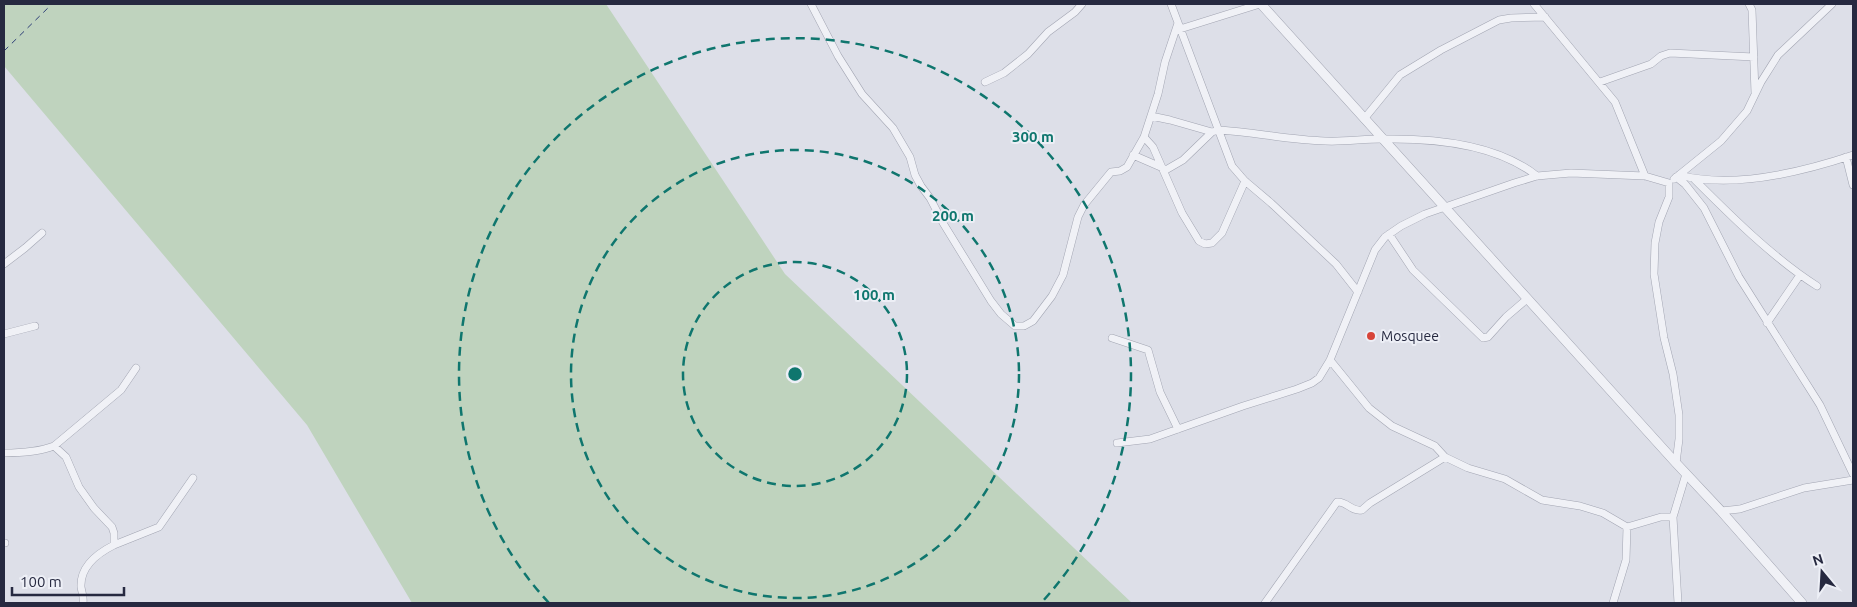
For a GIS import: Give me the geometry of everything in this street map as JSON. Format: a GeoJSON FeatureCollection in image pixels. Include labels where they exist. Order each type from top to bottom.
{"type":"FeatureCollection","features":[{"type":"Feature","properties":{"kind":"street"},"geometry":{"type":"LineString","coordinates":[[811,4],[838,56],[862,94],[893,128],[910,158],[915,175],[921,186],[991,301],[1015,326],[1024,326],[1033,321],[1052,296],[1063,275],[1078,216],[1084,205],[1111,172],[1123,170],[1144,137],[1158,94],[1165,62],[1179,26]]}},
{"type":"Feature","properties":{"kind":"street"},"geometry":{"type":"LineString","coordinates":[[985,82],[1004,73],[1028,54],[1048,32],[1075,12],[1082,4]]}},
{"type":"Feature","properties":{"kind":"street"},"geometry":{"type":"LineString","coordinates":[[1170,4],[1216,131],[1232,166],[1245,181],[1272,203],[1336,264],[1358,292]]}},
{"type":"Feature","properties":{"kind":"street"},"geometry":{"type":"LineString","coordinates":[[1179,26],[1260,4],[1721,511],[1802,603]]}},
{"type":"Feature","properties":{"kind":"street"},"geometry":{"type":"LineString","coordinates":[[1534,4],[1615,102],[1646,176]]}},
{"type":"Feature","properties":{"kind":"street"},"geometry":{"type":"LineString","coordinates":[[1749,4],[1752,10],[1755,93]]}},
{"type":"Feature","properties":{"kind":"street"},"geometry":{"type":"LineString","coordinates":[[1676,463],[1679,415],[1654,274],[1656,236],[1659,222],[1669,197],[1670,183],[1721,141],[1747,112],[1755,93],[1778,55],[1832,4]]}},
{"type":"Feature","properties":{"kind":"street"},"geometry":{"type":"LineString","coordinates":[[1364,119],[1400,75],[1441,50],[1499,20],[1544,17]]}},
{"type":"Feature","properties":{"kind":"street"},"geometry":{"type":"LineString","coordinates":[[1600,82],[1651,64],[1661,56],[1670,53],[1754,57]]}},
{"type":"Feature","properties":{"kind":"street"},"geometry":{"type":"LineString","coordinates":[[1151,116],[1216,131],[1325,141],[1382,139],[1444,142],[1507,157],[1538,176]]}},
{"type":"Feature","properties":{"kind":"street"},"geometry":{"type":"LineString","coordinates":[[1133,155],[1164,169],[1183,160],[1216,131]]}},
{"type":"Feature","properties":{"kind":"street"},"geometry":{"type":"LineString","coordinates":[[1144,137],[1153,147],[1182,213],[1199,241],[1205,244],[1212,243],[1222,233],[1245,181]]}},
{"type":"Feature","properties":{"kind":"street"},"geometry":{"type":"LineString","coordinates":[[1677,176],[1694,179],[1725,180],[1757,177],[1795,171],[1850,156],[1853,185]]}},
{"type":"Feature","properties":{"kind":"street"},"geometry":{"type":"LineString","coordinates":[[1117,442],[1150,439],[1312,383],[1319,378],[1330,360],[1375,250],[1389,234],[1425,214],[1514,182],[1538,176],[1571,173],[1646,176],[1670,183]]}},
{"type":"Feature","properties":{"kind":"street"},"geometry":{"type":"LineString","coordinates":[[1677,176],[1704,208],[1719,240],[1767,323],[1820,405],[1853,474]]}},
{"type":"Feature","properties":{"kind":"street"},"geometry":{"type":"LineString","coordinates":[[1694,179],[1728,213],[1800,275],[1817,286]]}},
{"type":"Feature","properties":{"kind":"street"},"geometry":{"type":"LineString","coordinates":[[4,264],[42,233]]}},
{"type":"Feature","properties":{"kind":"street"},"geometry":{"type":"LineString","coordinates":[[1389,234],[1413,270],[1483,338],[1488,337],[1506,317],[1527,299]]}},
{"type":"Feature","properties":{"kind":"street"},"geometry":{"type":"LineString","coordinates":[[1767,323],[1800,275]]}},
{"type":"Feature","properties":{"kind":"street"},"geometry":{"type":"LineString","coordinates":[[4,334],[35,326]]}},
{"type":"Feature","properties":{"kind":"street"},"geometry":{"type":"LineString","coordinates":[[1112,338],[1148,350],[1160,392],[1178,430]]}},
{"type":"Feature","properties":{"kind":"street"},"geometry":{"type":"LineString","coordinates":[[1330,360],[1369,408],[1392,426],[1435,446],[1445,456],[1468,468],[1505,479],[1542,500],[1580,506],[1603,513],[1627,527],[1661,517],[1673,517]]}},
{"type":"Feature","properties":{"kind":"street"},"geometry":{"type":"LineString","coordinates":[[4,453],[43,450],[54,446],[121,390],[136,368]]}},
{"type":"Feature","properties":{"kind":"street"},"geometry":{"type":"LineString","coordinates":[[54,446],[66,457],[80,487],[94,508],[112,527],[114,545]]}},
{"type":"Feature","properties":{"kind":"street"},"geometry":{"type":"LineString","coordinates":[[1265,603],[1337,502],[1343,502],[1354,510],[1362,510],[1370,503],[1431,467],[1445,456]]}},
{"type":"Feature","properties":{"kind":"street"},"geometry":{"type":"LineString","coordinates":[[1678,603],[1673,517],[1686,474]]}},
{"type":"Feature","properties":{"kind":"street"},"geometry":{"type":"LineString","coordinates":[[83,603],[82,576],[94,558],[114,545],[159,527],[193,478]]}},
{"type":"Feature","properties":{"kind":"street"},"geometry":{"type":"LineString","coordinates":[[1721,511],[1740,509],[1804,488],[1853,480]]}},
{"type":"Feature","properties":{"kind":"street"},"geometry":{"type":"LineString","coordinates":[[1612,603],[1626,560],[1627,527]]}},
{"type":"Feature","properties":{"kind":"green space"},"geometry":{"type":"Polygon","coordinates":[[[4,4],[606,4],[785,274],[1132,603],[412,603],[307,425],[4,66],[4,4]]]}},
{"type":"Feature","properties":{"kind":"ferry route"},"geometry":{"type":"LineString","coordinates":[[4,51],[52,4]]}},
{"type":"Feature","properties":{"kind":"place","name":"Mosquee"},"geometry":{"type":"Point","coordinates":[1371,336]}}]}
